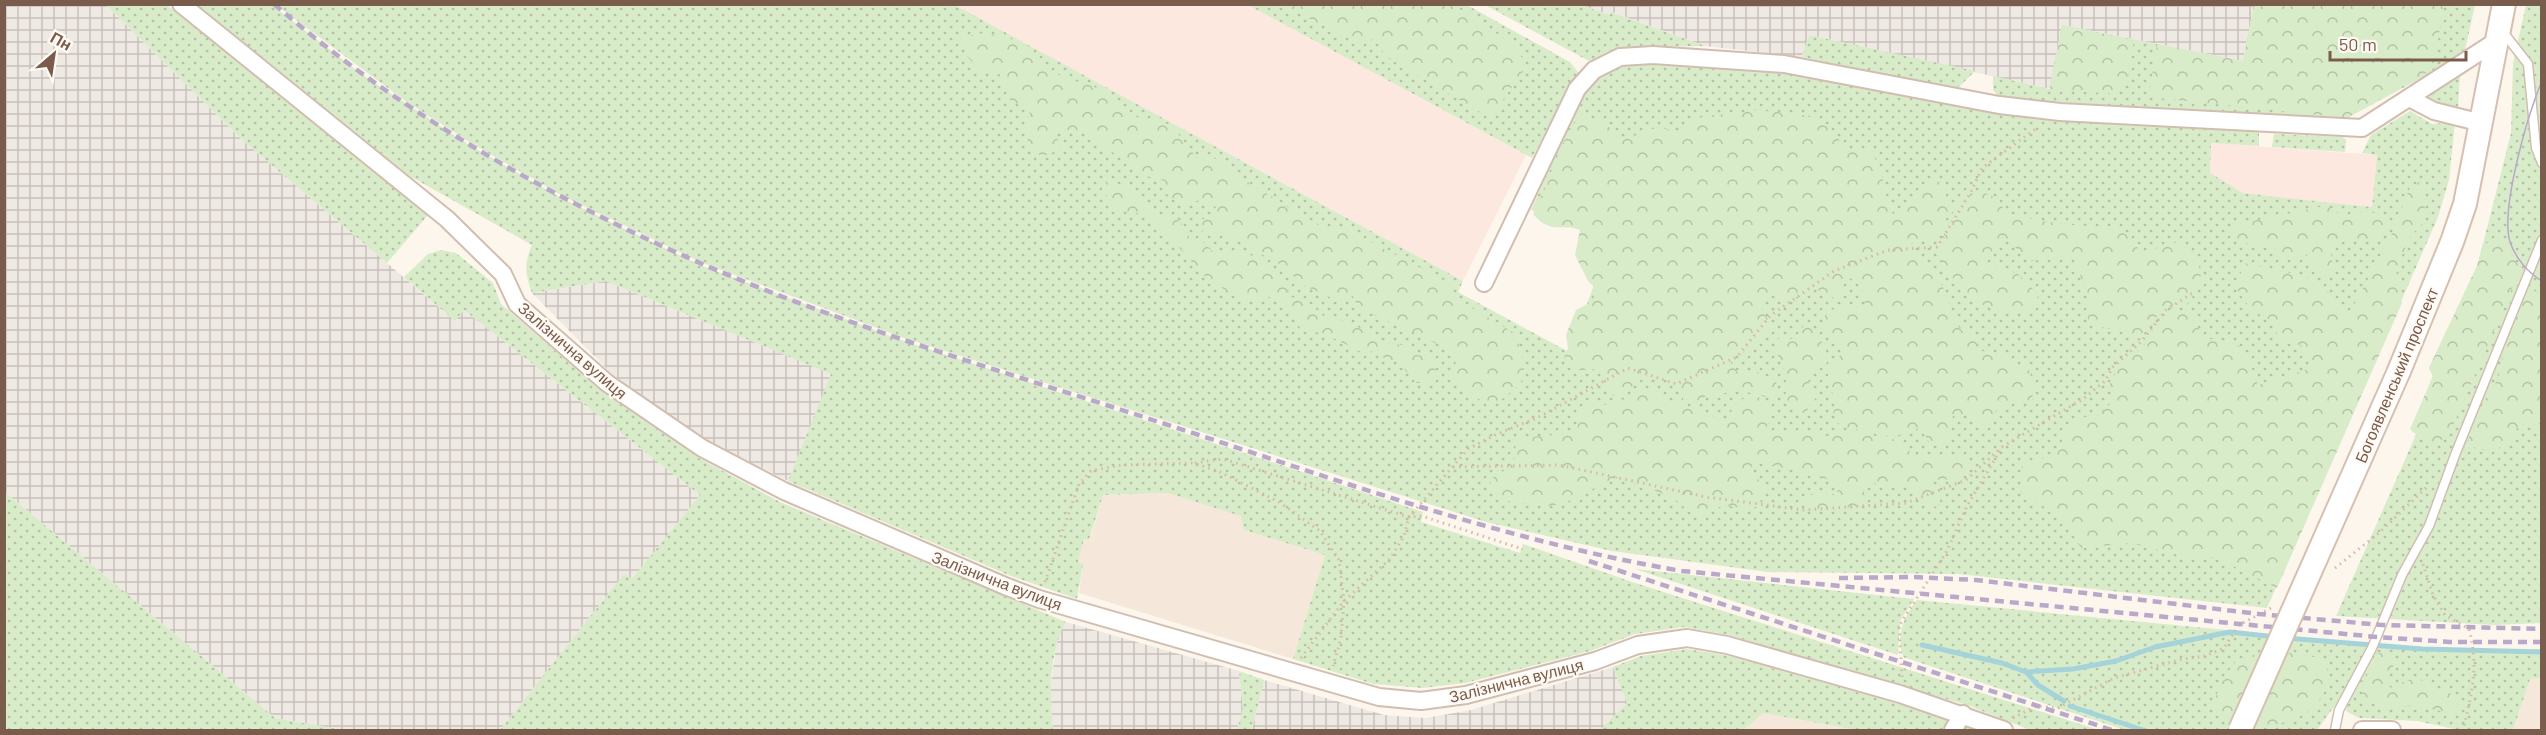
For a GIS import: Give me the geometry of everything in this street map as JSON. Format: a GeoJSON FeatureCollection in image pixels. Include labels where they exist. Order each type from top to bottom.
{"type":"FeatureCollection","features":[{"type":"Feature","properties":{"kind":"main road","name":"Богоявленський проспект"},"geometry":{"type":"LineString","coordinates":[[2240,730],[2399,371],[2452,242],[2464,204],[2482,123],[2504,4]]}},
{"type":"Feature","properties":{"kind":"street","name":"Залізнична вулиця"},"geometry":{"type":"LineString","coordinates":[[182,4],[447,219],[503,274],[517,304],[606,383],[702,448],[784,491],[1039,599],[1378,696],[1422,700],[1455,696],[1594,661],[1638,645],[1687,638],[1727,645],[1900,694],[1963,714],[2002,730]]}},
{"type":"Feature","properties":{"kind":"street"},"geometry":{"type":"LineString","coordinates":[[1484,283],[1577,89],[1594,70],[1620,57],[1653,55],[1784,64],[1999,105],[2060,112],[2362,129],[2499,34]]}},
{"type":"Feature","properties":{"kind":"street"},"geometry":{"type":"LineString","coordinates":[[2409,98],[2434,111],[2482,123]]}},
{"type":"Feature","properties":{"kind":"street"},"geometry":{"type":"LineString","coordinates":[[1953,730],[1963,714]]}},
{"type":"Feature","properties":{"kind":"street"},"geometry":{"type":"LineString","coordinates":[[2362,730],[2392,730]]}},
{"type":"Feature","properties":{"kind":"lane"},"geometry":{"type":"LineString","coordinates":[[2499,34],[2528,64],[2536,148],[2541,163]]}},
{"type":"Feature","properties":{"kind":"lane"},"geometry":{"type":"LineString","coordinates":[[2335,730],[2339,710],[2372,648],[2402,575],[2444,491],[2455,455],[2541,240]]}},
{"type":"Feature","properties":{"kind":"path"},"geometry":{"type":"LineString","coordinates":[[1292,672],[1344,601],[1390,559],[1404,536],[1409,517],[1468,449],[1537,418],[1628,369],[1677,384],[1737,357],[1770,316],[1834,271],[1888,250],[1936,247],[1965,202],[1982,168],[2060,112]]}},
{"type":"Feature","properties":{"kind":"path"},"geometry":{"type":"LineString","coordinates":[[1452,466],[1559,465],[1706,497],[1804,510],[1906,503],[1966,480],[2002,447],[2083,399],[2105,381],[2113,367],[2142,340],[2166,310],[2194,292]]}},
{"type":"Feature","properties":{"kind":"path"},"geometry":{"type":"LineString","coordinates":[[1900,694],[1903,663],[1899,646],[1899,626],[1947,551],[1967,506],[2002,447]]}},
{"type":"Feature","properties":{"kind":"path"},"geometry":{"type":"LineString","coordinates":[[1039,599],[1078,484],[1091,471],[1120,465],[1193,463],[1223,459],[1409,517],[1422,516],[1522,549]]}},
{"type":"Feature","properties":{"kind":"path"},"geometry":{"type":"LineString","coordinates":[[1193,463],[1218,471],[1279,502],[1320,531],[1339,560],[1344,601],[1341,638],[1328,682]]}},
{"type":"Feature","properties":{"kind":"path"},"geometry":{"type":"LineString","coordinates":[[2330,573],[2379,533],[2431,482]]}},
{"type":"Feature","properties":{"kind":"path"},"geometry":{"type":"LineString","coordinates":[[2422,538],[2423,569],[2433,595],[2445,615],[2469,629],[2474,648],[2475,671],[2463,730]]}},
{"type":"Feature","properties":{"kind":"path"},"geometry":{"type":"LineString","coordinates":[[2002,730],[2020,712],[2036,706],[2058,708],[2114,678],[2182,659],[2205,656],[2224,648],[2239,625],[2277,605]]}},
{"type":"Feature","properties":{"kind":"shaded area"},"geometry":{"type":"Polygon","coordinates":[[[4,5],[106,5],[240,138],[455,321],[464,310],[700,495],[632,580],[624,574],[500,730],[343,730],[275,718],[5,492],[4,5]]]}},
{"type":"Feature","properties":{"kind":"shaded area"},"geometry":{"type":"Polygon","coordinates":[[[955,5],[1248,5],[1526,155],[1463,281],[955,5]]]}},
{"type":"Feature","properties":{"kind":"shaded area"},"geometry":{"type":"Polygon","coordinates":[[[1581,5],[2254,5],[2243,61],[2062,25],[2050,89],[1809,35],[1802,57],[1705,46],[1612,12],[1610,15],[1581,5]]]}},
{"type":"Feature","properties":{"kind":"shaded area"},"geometry":{"type":"Polygon","coordinates":[[[2210,143],[2377,155],[2372,207],[2243,193],[2209,173],[2210,143]]]}},
{"type":"Feature","properties":{"kind":"shaded area"},"geometry":{"type":"Polygon","coordinates":[[[606,281],[832,374],[788,481],[705,440],[613,375],[532,293],[606,281]]]}},
{"type":"Feature","properties":{"kind":"shaded area"},"geometry":{"type":"Polygon","coordinates":[[[1167,493],[1242,516],[1244,530],[1325,555],[1293,659],[1079,593],[1083,564],[1077,563],[1084,539],[1090,540],[1103,495],[1167,493]]]}},
{"type":"Feature","properties":{"kind":"shaded area"},"geometry":{"type":"Polygon","coordinates":[[[1066,622],[1239,671],[1243,709],[1237,730],[1053,730],[1050,692],[1057,638],[1066,622]]]}},
{"type":"Feature","properties":{"kind":"shaded area"},"geometry":{"type":"Polygon","coordinates":[[[1613,667],[1627,703],[1600,730],[1252,730],[1264,680],[1384,715],[1426,718],[1471,710],[1613,667]]]}},
{"type":"Feature","properties":{"kind":"shaded area"},"geometry":{"type":"Polygon","coordinates":[[[2541,678],[2541,730],[2513,730],[2530,679],[2541,678]]]}},
{"type":"Feature","properties":{"kind":"shaded area"},"geometry":{"type":"Polygon","coordinates":[[[1763,713],[1856,730],[1744,730],[1763,713]]]}},
{"type":"Feature","properties":{"kind":"green space"},"geometry":{"type":"Polygon","coordinates":[[[106,5],[167,5],[428,215],[387,263],[240,138],[106,5]]]}},
{"type":"Feature","properties":{"kind":"green space"},"geometry":{"type":"Polygon","coordinates":[[[197,5],[272,5],[360,73],[466,143],[561,198],[702,266],[904,341],[1423,512],[1421,522],[1520,553],[1523,544],[1632,582],[2099,730],[2030,730],[1967,705],[1729,635],[1684,627],[1635,634],[1590,651],[1465,683],[1423,688],[1373,684],[1293,659],[1325,555],[1244,530],[1241,516],[1167,493],[1103,495],[1089,540],[1084,539],[1078,562],[1083,564],[1077,599],[1011,576],[788,481],[831,374],[606,281],[532,293],[526,269],[532,245],[408,175],[197,5]]]}},
{"type":"Feature","properties":{"kind":"green space"},"geometry":{"type":"Polygon","coordinates":[[[276,5],[955,5],[1463,281],[1458,292],[1569,352],[1610,242],[1531,210],[1584,92],[1601,73],[1623,65],[1652,61],[1782,72],[2259,129],[2259,146],[2211,143],[2210,173],[2243,193],[2372,207],[2377,155],[2362,153],[2371,135],[2410,111],[2432,124],[2455,122],[2449,180],[2438,217],[2267,608],[1958,574],[1768,572],[1612,551],[1486,522],[904,338],[703,263],[561,195],[468,141],[404,100],[276,5]]]}},
{"type":"Feature","properties":{"kind":"green space"},"geometry":{"type":"Polygon","coordinates":[[[1248,5],[1467,5],[1570,62],[1580,75],[1569,88],[1532,158],[1248,5]]]}},
{"type":"Feature","properties":{"kind":"green space"},"geometry":{"type":"Polygon","coordinates":[[[1282,5],[1454,5],[1514,45],[1527,66],[1490,118],[1385,56],[1376,39],[1356,42],[1282,5]]]}},
{"type":"Feature","properties":{"kind":"green space"},"geometry":{"type":"Polygon","coordinates":[[[1485,5],[1581,5],[1610,15],[1611,12],[1705,46],[1652,47],[1589,61],[1485,5]]]}},
{"type":"Feature","properties":{"kind":"green space"},"geometry":{"type":"Polygon","coordinates":[[[2254,5],[2475,5],[2464,55],[2347,118],[2000,99],[1993,90],[1993,76],[2049,89],[2062,25],[2243,61],[2254,5]]]}},
{"type":"Feature","properties":{"kind":"green space"},"geometry":{"type":"Polygon","coordinates":[[[2254,5],[2444,5],[2433,69],[2347,118],[2158,98],[2150,88],[2157,44],[2243,61],[2254,5]]]}},
{"type":"Feature","properties":{"kind":"green space"},"geometry":{"type":"Polygon","coordinates":[[[2526,5],[2541,5],[2541,623],[2494,625],[2336,616],[2437,387],[2430,383],[2433,376],[2429,368],[2477,266],[2511,133],[2513,63],[2526,5]]]}},
{"type":"Feature","properties":{"kind":"green space"},"geometry":{"type":"Polygon","coordinates":[[[2062,25],[2134,40],[2127,82],[2116,94],[2050,89],[2062,25]]]}},
{"type":"Feature","properties":{"kind":"green space"},"geometry":{"type":"Polygon","coordinates":[[[984,33],[1010,38],[1055,73],[1074,81],[1089,83],[1140,119],[1163,122],[1173,127],[1196,157],[1219,159],[1236,175],[1318,225],[1348,230],[1451,284],[1455,298],[1516,334],[1523,362],[1523,378],[1513,390],[1491,408],[1453,380],[1457,353],[1359,308],[1351,293],[1338,301],[1305,286],[1279,264],[1220,231],[1204,235],[1198,220],[1209,218],[1216,207],[1199,200],[1183,207],[1163,191],[1165,181],[1146,176],[1081,130],[1054,130],[1061,149],[1042,157],[1029,146],[1025,123],[1030,113],[1010,99],[998,71],[979,70],[968,57],[961,37],[984,33]]]}},
{"type":"Feature","properties":{"kind":"green space"},"geometry":{"type":"Polygon","coordinates":[[[1809,35],[1975,71],[1960,86],[1951,90],[1802,57],[1809,35]]]}},
{"type":"Feature","properties":{"kind":"green space"},"geometry":{"type":"Polygon","coordinates":[[[2460,72],[2458,110],[2423,98],[2460,72]]]}},
{"type":"Feature","properties":{"kind":"green space"},"geometry":{"type":"Polygon","coordinates":[[[1751,110],[1789,113],[1815,119],[1825,124],[1841,144],[1852,150],[1870,151],[1879,166],[1893,214],[1915,201],[1930,181],[1943,182],[1949,210],[1942,232],[1926,240],[1914,240],[1910,247],[1938,278],[1958,325],[1962,331],[1969,330],[1981,351],[2002,355],[2028,368],[2034,384],[2032,400],[2003,405],[1987,422],[1981,425],[1964,414],[1953,416],[1944,446],[1930,444],[1923,432],[1917,429],[1893,437],[1840,426],[1833,413],[1835,407],[1828,375],[1831,364],[1842,353],[1826,329],[1823,320],[1829,311],[1834,309],[1851,307],[1862,309],[1865,304],[1860,287],[1851,278],[1846,277],[1842,283],[1840,295],[1836,299],[1816,289],[1787,301],[1768,294],[1763,295],[1762,310],[1771,324],[1767,337],[1754,342],[1748,350],[1733,356],[1731,363],[1738,373],[1755,371],[1776,381],[1779,394],[1775,399],[1742,391],[1708,395],[1691,404],[1683,401],[1683,385],[1680,383],[1646,376],[1618,397],[1611,395],[1601,369],[1580,370],[1568,364],[1564,358],[1568,348],[1566,335],[1576,310],[1593,301],[1595,288],[1588,281],[1575,255],[1580,230],[1551,227],[1533,214],[1549,180],[1555,157],[1577,119],[1581,115],[1599,121],[1623,140],[1658,127],[1675,131],[1685,130],[1698,118],[1751,110]]]}},
{"type":"Feature","properties":{"kind":"green space"},"geometry":{"type":"Polygon","coordinates":[[[2274,134],[2343,137],[2346,140],[2345,152],[2272,147],[2274,134]]]}},
{"type":"Feature","properties":{"kind":"green space"},"geometry":{"type":"Polygon","coordinates":[[[1110,180],[1134,191],[1160,215],[1175,219],[1185,229],[1190,239],[1202,241],[1215,254],[1246,252],[1279,273],[1291,298],[1301,296],[1327,319],[1342,320],[1355,325],[1378,343],[1405,345],[1412,355],[1431,356],[1437,376],[1428,383],[1417,383],[1398,362],[1385,359],[1374,351],[1363,353],[1327,335],[1300,328],[1289,306],[1271,297],[1243,300],[1208,280],[1158,224],[1142,214],[1119,210],[1102,190],[1102,184],[1110,180]]]}},
{"type":"Feature","properties":{"kind":"green space"},"geometry":{"type":"Polygon","coordinates":[[[2421,181],[2426,201],[2421,228],[2412,233],[2396,269],[2402,303],[2277,588],[2215,557],[2197,560],[2132,543],[2081,548],[2065,520],[2021,492],[2022,463],[2053,456],[2076,418],[2097,416],[2114,400],[2110,384],[2117,370],[2146,343],[2171,311],[2189,310],[2203,337],[2244,347],[2258,385],[2314,367],[2301,345],[2282,343],[2269,319],[2252,311],[2236,288],[2244,263],[2304,276],[2331,294],[2347,318],[2392,234],[2410,187],[2421,181]]]}},
{"type":"Feature","properties":{"kind":"green space"},"geometry":{"type":"Polygon","coordinates":[[[1979,190],[1999,200],[2005,212],[2020,216],[2062,224],[2119,226],[2142,253],[2180,241],[2197,255],[2202,284],[2187,304],[2163,308],[2140,339],[2130,332],[2088,325],[2087,293],[2073,257],[2030,261],[2003,236],[1984,262],[2018,274],[2039,295],[2027,312],[2009,311],[1982,304],[1963,291],[1936,254],[1955,207],[1979,190]]]}},
{"type":"Feature","properties":{"kind":"green space"},"geometry":{"type":"Polygon","coordinates":[[[2324,206],[2332,207],[2342,217],[2362,212],[2372,213],[2387,225],[2375,241],[2346,239],[2331,253],[2334,272],[2323,275],[2305,253],[2285,261],[2274,247],[2242,243],[2232,234],[2234,225],[2324,206]]]}},
{"type":"Feature","properties":{"kind":"green space"},"geometry":{"type":"Polygon","coordinates":[[[2502,238],[2525,276],[2521,285],[2513,286],[2449,435],[2437,443],[2421,439],[2410,429],[2433,376],[2429,368],[2477,266],[2483,244],[2502,238]]]}},
{"type":"Feature","properties":{"kind":"green space"},"geometry":{"type":"Polygon","coordinates":[[[441,250],[456,253],[493,283],[501,304],[601,391],[699,458],[780,502],[1066,622],[1060,634],[1053,661],[1051,702],[1053,730],[500,730],[624,574],[632,579],[700,495],[464,310],[455,321],[404,277],[428,254],[441,250]]]}},
{"type":"Feature","properties":{"kind":"green space"},"geometry":{"type":"Polygon","coordinates":[[[2532,290],[2541,293],[2541,424],[2519,424],[2510,444],[2489,451],[2468,446],[2473,424],[2499,376],[2502,363],[2501,351],[2509,327],[2522,302],[2532,290]]]}},
{"type":"Feature","properties":{"kind":"green space"},"geometry":{"type":"Polygon","coordinates":[[[1811,324],[1826,349],[1827,363],[1810,376],[1808,382],[1817,396],[1806,412],[1798,414],[1785,402],[1785,373],[1776,346],[1779,338],[1795,339],[1804,325],[1811,324]]]}},
{"type":"Feature","properties":{"kind":"green space"},"geometry":{"type":"Polygon","coordinates":[[[1643,389],[1654,390],[1667,402],[1697,408],[1723,421],[1728,419],[1733,408],[1741,400],[1757,397],[1768,406],[1769,416],[1766,429],[1769,433],[1804,431],[1832,437],[1835,433],[1849,431],[1893,439],[1913,454],[1964,457],[1968,460],[1968,472],[1960,478],[1931,481],[1941,503],[1938,506],[1922,505],[1909,486],[1873,484],[1863,485],[1865,499],[1860,506],[1811,511],[1806,505],[1810,494],[1834,494],[1842,486],[1823,478],[1761,462],[1751,467],[1763,487],[1759,504],[1750,509],[1722,506],[1702,517],[1691,513],[1672,497],[1616,477],[1563,504],[1544,506],[1506,501],[1490,487],[1491,479],[1507,469],[1513,462],[1516,451],[1515,443],[1522,438],[1574,433],[1578,429],[1576,412],[1589,401],[1611,406],[1643,389]]]}},
{"type":"Feature","properties":{"kind":"green space"},"geometry":{"type":"Polygon","coordinates":[[[5,492],[275,718],[343,730],[5,730],[5,492]]]}},
{"type":"Feature","properties":{"kind":"green space"},"geometry":{"type":"Polygon","coordinates":[[[1635,569],[1914,599],[1900,621],[1898,655],[1635,569]]]}},
{"type":"Feature","properties":{"kind":"green space"},"geometry":{"type":"Polygon","coordinates":[[[1917,600],[2371,644],[2344,693],[2317,730],[2125,730],[1903,657],[1900,641],[1902,627],[1917,600]]]}},
{"type":"Feature","properties":{"kind":"green space"},"geometry":{"type":"Polygon","coordinates":[[[2378,644],[2469,650],[2541,649],[2541,678],[2530,679],[2513,730],[2459,730],[2417,721],[2359,718],[2346,711],[2347,706],[2378,644]]]}},
{"type":"Feature","properties":{"kind":"green space"},"geometry":{"type":"Polygon","coordinates":[[[1687,649],[1725,655],[1889,701],[1980,730],[1856,730],[1763,713],[1744,730],[1600,730],[1627,703],[1613,667],[1641,656],[1687,649]]]}},
{"type":"Feature","properties":{"kind":"green space"},"geometry":{"type":"Polygon","coordinates":[[[2300,653],[2324,659],[2329,675],[2325,691],[2316,704],[2304,714],[2277,724],[2262,725],[2231,720],[2217,714],[2215,700],[2217,692],[2224,677],[2238,659],[2257,654],[2300,653]]]}},
{"type":"Feature","properties":{"kind":"green space"},"geometry":{"type":"Polygon","coordinates":[[[2376,653],[2387,653],[2393,657],[2393,667],[2384,687],[2389,688],[2414,678],[2429,683],[2438,691],[2447,690],[2454,697],[2459,706],[2454,714],[2413,705],[2390,709],[2363,700],[2363,685],[2376,653]]]}},
{"type":"Feature","properties":{"kind":"green space"},"geometry":{"type":"Polygon","coordinates":[[[1239,671],[1264,680],[1252,730],[1237,730],[1243,709],[1239,671]]]}},
{"type":"Feature","properties":{"kind":"waterway"},"geometry":{"type":"LineString","coordinates":[[2026,672],[2073,669],[2116,661],[2155,647],[2230,632],[2276,637]]}},
{"type":"Feature","properties":{"kind":"waterway"},"geometry":{"type":"LineString","coordinates":[[2286,638],[2422,649],[2542,652]]}},
{"type":"Feature","properties":{"kind":"waterway"},"geometry":{"type":"LineString","coordinates":[[1922,645],[2002,663],[2026,672],[2038,685],[2064,701]]}},
{"type":"Feature","properties":{"kind":"waterway"},"geometry":{"type":"LineString","coordinates":[[2070,706],[2143,730]]}},
{"type":"Feature","properties":{"kind":"tram line"},"geometry":{"type":"LineString","coordinates":[[2542,81],[2517,162],[2508,227],[2510,242],[2515,253],[2527,269],[2542,281]]}},
{"type":"Feature","properties":{"kind":"railway"},"geometry":{"type":"LineString","coordinates":[[274,4],[372,81],[477,149],[587,210],[700,263],[814,308],[930,349],[1356,487],[1485,526],[1550,543],[1682,571],[2377,637],[2450,642],[2542,642]]}},
{"type":"Feature","properties":{"kind":"railway"},"geometry":{"type":"LineString","coordinates":[[1589,561],[2112,730]]}},
{"type":"Feature","properties":{"kind":"railway"},"geometry":{"type":"LineString","coordinates":[[1839,578],[1914,577],[1976,580],[2259,614],[2382,625],[2542,629]]}}]}
